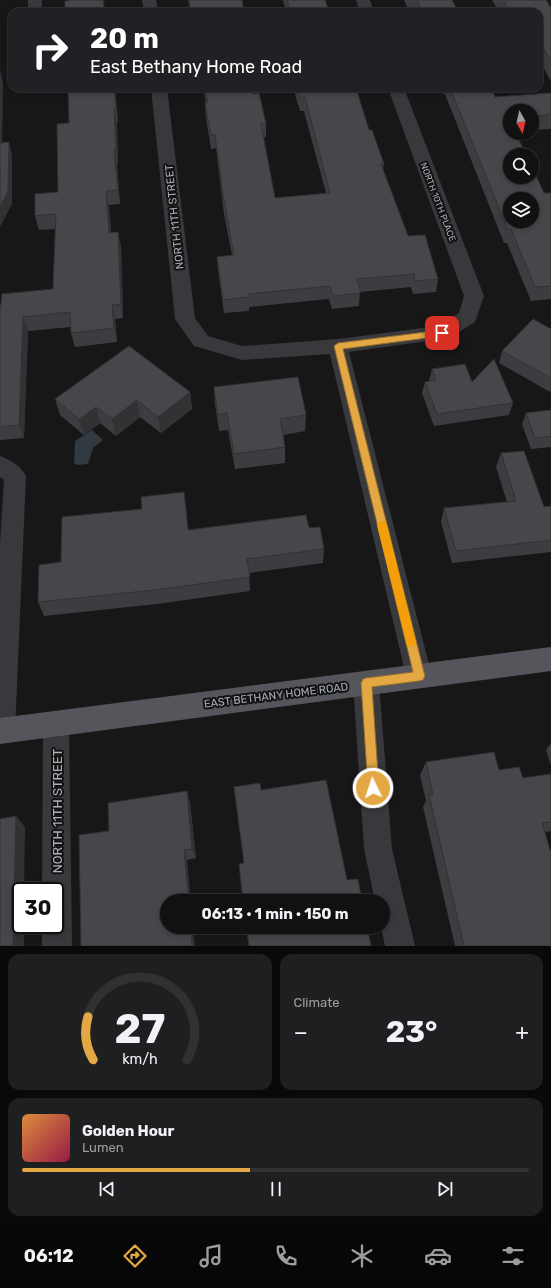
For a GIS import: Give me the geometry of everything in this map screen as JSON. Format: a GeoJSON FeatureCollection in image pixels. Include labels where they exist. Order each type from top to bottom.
{"type":"FeatureCollection","features":[{"type":"Feature","properties":{"kind":"main road","name":"EAST BETHANY HOME ROAD"},"geometry":{"type":"LineString","coordinates":[[1,731],[551,659]]}},
{"type":"Feature","properties":{"kind":"street","name":"NORTH 11TH STREET"},"geometry":{"type":"LineString","coordinates":[[159,92],[185,319],[201,341],[242,353],[338,346]]}},
{"type":"Feature","properties":{"kind":"street","name":"NORTH 10TH PLACE"},"geometry":{"type":"LineString","coordinates":[[338,346],[442,333],[468,317],[474,296],[398,92]]}},
{"type":"Feature","properties":{"kind":"street"},"geometry":{"type":"LineString","coordinates":[[338,346],[419,676]]}},
{"type":"Feature","properties":{"kind":"street"},"geometry":{"type":"LineString","coordinates":[[0,465],[15,476],[1,731]]}},
{"type":"Feature","properties":{"kind":"street"},"geometry":{"type":"LineString","coordinates":[[366,683],[378,849],[400,946]]}},
{"type":"Feature","properties":{"kind":"street","name":"NORTH 11TH STREET"},"geometry":{"type":"LineString","coordinates":[[56,724],[57,946]]}},
{"type":"Feature","properties":{"kind":"shaded area"},"geometry":{"type":"Polygon","coordinates":[[[92,430],[103,440],[93,448],[88,464],[77,465],[74,463],[75,441],[92,430]]]}},
{"type":"Feature","properties":{"kind":"building"},"geometry":{"type":"Polygon","coordinates":[[[103,0],[104,8],[65,8],[65,1],[103,0]]]}},
{"type":"Feature","properties":{"kind":"building"},"geometry":{"type":"Polygon","coordinates":[[[189,0],[242,0],[243,8],[190,8],[189,0]]]}},
{"type":"Feature","properties":{"kind":"building"},"geometry":{"type":"Polygon","coordinates":[[[287,0],[325,0],[328,8],[290,8],[287,0]]]}},
{"type":"Feature","properties":{"kind":"building"},"geometry":{"type":"Polygon","coordinates":[[[417,0],[452,0],[456,8],[420,8],[417,0]]]}},
{"type":"Feature","properties":{"kind":"building"},"geometry":{"type":"Polygon","coordinates":[[[503,0],[546,0],[551,8],[551,61],[543,48],[543,8],[508,8],[503,0]]]}},
{"type":"Feature","properties":{"kind":"building"},"geometry":{"type":"Polygon","coordinates":[[[68,92],[114,92],[116,150],[114,150],[118,190],[106,191],[109,233],[118,232],[121,304],[112,305],[114,328],[71,333],[70,312],[23,317],[19,425],[0,427],[0,305],[2,294],[53,289],[56,214],[35,216],[35,194],[58,192],[57,124],[69,123],[68,92]]]}},
{"type":"Feature","properties":{"kind":"building"},"geometry":{"type":"Polygon","coordinates":[[[206,92],[259,93],[266,124],[261,124],[275,198],[330,193],[305,97],[300,98],[298,92],[357,92],[369,130],[372,130],[384,164],[381,164],[408,236],[425,235],[438,279],[415,281],[414,274],[357,279],[361,293],[333,296],[330,286],[248,294],[248,297],[223,300],[217,257],[234,255],[224,200],[215,135],[211,135],[205,103],[208,103],[206,92]]]}},
{"type":"Feature","properties":{"kind":"building"},"geometry":{"type":"Polygon","coordinates":[[[452,92],[493,92],[495,97],[551,93],[551,115],[539,116],[539,104],[503,104],[503,140],[519,140],[523,148],[503,148],[503,184],[539,184],[539,182],[544,193],[551,193],[551,286],[535,287],[511,229],[508,230],[507,228],[539,228],[539,192],[503,192],[503,218],[452,92]]]}},
{"type":"Feature","properties":{"kind":"building"},"geometry":{"type":"Polygon","coordinates":[[[9,142],[8,191],[0,207],[0,143],[9,142]]]}},
{"type":"Feature","properties":{"kind":"building"},"geometry":{"type":"Polygon","coordinates":[[[533,319],[551,329],[551,378],[502,351],[533,319]]]}},
{"type":"Feature","properties":{"kind":"building"},"geometry":{"type":"Polygon","coordinates":[[[129,346],[190,392],[158,417],[137,400],[112,419],[96,407],[79,419],[55,399],[129,346]]]}},
{"type":"Feature","properties":{"kind":"building"},"geometry":{"type":"Polygon","coordinates":[[[494,359],[513,403],[437,414],[425,382],[436,380],[432,369],[465,364],[472,382],[494,359]]]}},
{"type":"Feature","properties":{"kind":"building"},"geometry":{"type":"Polygon","coordinates":[[[298,377],[306,415],[280,419],[285,447],[234,454],[227,413],[218,415],[214,387],[298,377]]]}},
{"type":"Feature","properties":{"kind":"building"},"geometry":{"type":"Polygon","coordinates":[[[551,410],[551,436],[535,438],[526,413],[551,410]]]}},
{"type":"Feature","properties":{"kind":"building"},"geometry":{"type":"Polygon","coordinates":[[[524,451],[544,507],[551,506],[551,540],[456,551],[444,508],[516,501],[501,453],[524,451]]]}},
{"type":"Feature","properties":{"kind":"building"},"geometry":{"type":"Polygon","coordinates":[[[184,492],[188,530],[306,515],[309,528],[320,527],[324,549],[247,559],[250,577],[154,590],[38,602],[39,565],[61,562],[62,517],[142,509],[141,497],[184,492]]]}},
{"type":"Feature","properties":{"kind":"building"},"geometry":{"type":"Polygon","coordinates":[[[494,752],[499,770],[519,767],[523,778],[551,774],[551,822],[542,823],[551,853],[551,946],[464,946],[429,795],[433,795],[426,762],[494,752]]]}},
{"type":"Feature","properties":{"kind":"building"},"geometry":{"type":"Polygon","coordinates":[[[326,780],[347,880],[358,879],[361,894],[242,894],[239,864],[244,863],[234,787],[260,783],[261,790],[326,780]]]}},
{"type":"Feature","properties":{"kind":"building"},"geometry":{"type":"Polygon","coordinates":[[[187,791],[192,849],[184,850],[188,894],[160,894],[160,934],[191,934],[192,946],[81,946],[79,835],[109,831],[108,803],[187,791]]]}},
{"type":"Feature","properties":{"kind":"building"},"geometry":{"type":"Polygon","coordinates":[[[16,816],[14,882],[12,882],[13,946],[0,946],[0,819],[16,816]]]}},
{"type":"Feature","properties":{"kind":"building"},"geometry":{"type":"Polygon","coordinates":[[[247,934],[368,934],[371,946],[249,946],[247,934]]]}},
{"type":"Feature","properties":{"kind":"slow traffic"},"geometry":{"type":"LineString","coordinates":[[382,525],[411,642]]}},
{"type":"Feature","properties":{"kind":"route"},"geometry":{"type":"LineString","coordinates":[[373,788],[366,683],[419,676],[338,346],[442,333]]}}]}
